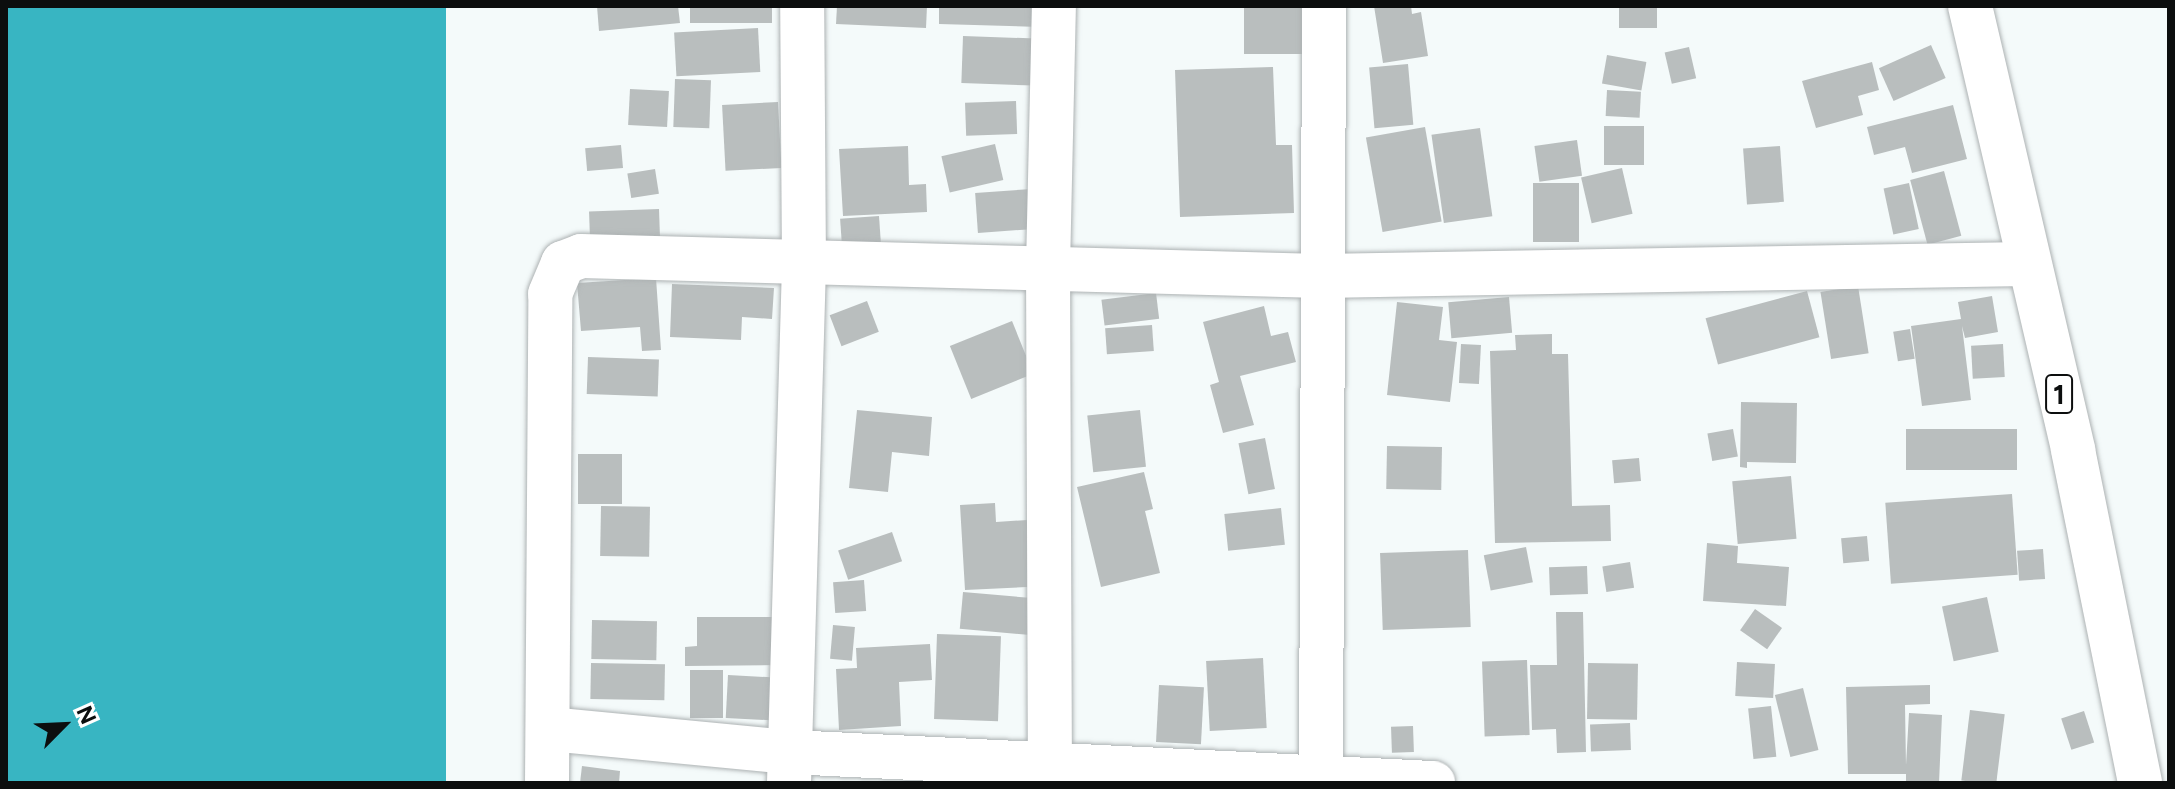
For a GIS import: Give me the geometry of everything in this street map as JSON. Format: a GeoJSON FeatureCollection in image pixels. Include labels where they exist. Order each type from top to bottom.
{"type":"FeatureCollection","features":[{"type":"Feature","properties":{"kind":"main road"},"geometry":{"type":"LineString","coordinates":[[789,767],[804,265],[802,6]]}},
{"type":"Feature","properties":{"kind":"main road"},"geometry":{"type":"LineString","coordinates":[[1050,773],[1048,267],[1054,6]]}},
{"type":"Feature","properties":{"kind":"main road"},"geometry":{"type":"LineString","coordinates":[[1321,779],[1324,6]]}},
{"type":"Feature","properties":{"kind":"main road","name":"1"},"geometry":{"type":"LineString","coordinates":[[1970,6],[2026,264],[2073,450],[2140,783]]}},
{"type":"Feature","properties":{"kind":"main road"},"geometry":{"type":"LineString","coordinates":[[547,783],[554,278],[563,263],[581,256],[804,265],[1048,267],[1321,276],[2026,264]]}},
{"type":"Feature","properties":{"kind":"main road"},"geometry":{"type":"LineString","coordinates":[[549,729],[789,767],[1433,783]]}},
{"type":"Feature","properties":{"kind":"water"},"geometry":{"type":"Polygon","coordinates":[[[6,6],[446,6],[446,783],[6,783],[6,6]]]}},
{"type":"Feature","properties":{"kind":"building"},"geometry":{"type":"Polygon","coordinates":[[[597,6],[678,6],[680,23],[599,31],[597,6]]]}},
{"type":"Feature","properties":{"kind":"building"},"geometry":{"type":"Polygon","coordinates":[[[690,6],[772,6],[772,23],[690,23],[690,6]]]}},
{"type":"Feature","properties":{"kind":"building"},"geometry":{"type":"Polygon","coordinates":[[[837,6],[927,6],[926,28],[836,24],[837,6]]]}},
{"type":"Feature","properties":{"kind":"building"},"geometry":{"type":"Polygon","coordinates":[[[939,6],[1040,6],[1040,27],[939,24],[939,6]]]}},
{"type":"Feature","properties":{"kind":"building"},"geometry":{"type":"Polygon","coordinates":[[[1244,6],[1307,6],[1307,54],[1244,54],[1244,6]]]}},
{"type":"Feature","properties":{"kind":"building"},"geometry":{"type":"Polygon","coordinates":[[[1374,6],[1411,6],[1412,14],[1421,12],[1428,56],[1383,63],[1374,6]]]}},
{"type":"Feature","properties":{"kind":"building"},"geometry":{"type":"Polygon","coordinates":[[[1619,6],[1657,6],[1657,28],[1619,28],[1619,6]]]}},
{"type":"Feature","properties":{"kind":"building"},"geometry":{"type":"Polygon","coordinates":[[[758,28],[760,72],[676,76],[674,32],[758,28]]]}},
{"type":"Feature","properties":{"kind":"building"},"geometry":{"type":"Polygon","coordinates":[[[963,36],[1036,39],[1034,86],[961,83],[963,36]]]}},
{"type":"Feature","properties":{"kind":"building"},"geometry":{"type":"Polygon","coordinates":[[[1931,45],[1946,78],[1894,101],[1879,68],[1931,45]]]}},
{"type":"Feature","properties":{"kind":"building"},"geometry":{"type":"Polygon","coordinates":[[[1689,47],[1696,78],[1672,84],[1665,53],[1689,47]]]}},
{"type":"Feature","properties":{"kind":"building"},"geometry":{"type":"Polygon","coordinates":[[[1607,55],[1646,62],[1641,91],[1602,84],[1607,55]]]}},
{"type":"Feature","properties":{"kind":"building"},"geometry":{"type":"Polygon","coordinates":[[[1872,62],[1879,90],[1858,96],[1863,115],[1816,128],[1802,81],[1872,62]]]}},
{"type":"Feature","properties":{"kind":"building"},"geometry":{"type":"Polygon","coordinates":[[[1408,64],[1413,125],[1374,128],[1369,67],[1408,64]]]}},
{"type":"Feature","properties":{"kind":"building"},"geometry":{"type":"Polygon","coordinates":[[[1273,67],[1276,145],[1292,145],[1294,213],[1180,217],[1175,70],[1273,67]]]}},
{"type":"Feature","properties":{"kind":"building"},"geometry":{"type":"Polygon","coordinates":[[[675,79],[711,80],[709,128],[673,127],[675,79]]]}},
{"type":"Feature","properties":{"kind":"building"},"geometry":{"type":"Polygon","coordinates":[[[630,89],[669,91],[667,127],[628,125],[630,89]]]}},
{"type":"Feature","properties":{"kind":"building"},"geometry":{"type":"Polygon","coordinates":[[[1607,90],[1641,92],[1640,118],[1606,116],[1607,90]]]}},
{"type":"Feature","properties":{"kind":"building"},"geometry":{"type":"Polygon","coordinates":[[[1016,101],[1017,134],[966,136],[965,103],[1016,101]]]}},
{"type":"Feature","properties":{"kind":"building"},"geometry":{"type":"Polygon","coordinates":[[[778,102],[781,168],[726,171],[722,105],[778,102]]]}},
{"type":"Feature","properties":{"kind":"building"},"geometry":{"type":"Polygon","coordinates":[[[1953,105],[1967,159],[1912,173],[1905,147],[1874,155],[1867,127],[1953,105]]]}},
{"type":"Feature","properties":{"kind":"building"},"geometry":{"type":"Polygon","coordinates":[[[1604,126],[1644,126],[1644,165],[1604,165],[1604,126]]]}},
{"type":"Feature","properties":{"kind":"building"},"geometry":{"type":"Polygon","coordinates":[[[1425,127],[1442,222],[1383,232],[1366,137],[1425,127]]]}},
{"type":"Feature","properties":{"kind":"building"},"geometry":{"type":"Polygon","coordinates":[[[1480,128],[1492,216],[1444,223],[1431,135],[1480,128]]]}},
{"type":"Feature","properties":{"kind":"building"},"geometry":{"type":"Polygon","coordinates":[[[1577,140],[1582,176],[1539,182],[1534,146],[1577,140]]]}},
{"type":"Feature","properties":{"kind":"building"},"geometry":{"type":"Polygon","coordinates":[[[995,144],[1003,180],[950,192],[941,156],[995,144]]]}},
{"type":"Feature","properties":{"kind":"building"},"geometry":{"type":"Polygon","coordinates":[[[621,145],[623,168],[587,171],[585,148],[621,145]]]}},
{"type":"Feature","properties":{"kind":"building"},"geometry":{"type":"Polygon","coordinates":[[[908,146],[909,185],[926,184],[927,212],[843,216],[839,149],[908,146]]]}},
{"type":"Feature","properties":{"kind":"building"},"geometry":{"type":"Polygon","coordinates":[[[1780,146],[1784,202],[1747,204],[1743,149],[1780,146]]]}},
{"type":"Feature","properties":{"kind":"building"},"geometry":{"type":"Polygon","coordinates":[[[1622,168],[1633,214],[1592,223],[1581,177],[1622,168]]]}},
{"type":"Feature","properties":{"kind":"building"},"geometry":{"type":"Polygon","coordinates":[[[655,169],[659,194],[631,198],[627,173],[655,169]]]}},
{"type":"Feature","properties":{"kind":"building"},"geometry":{"type":"Polygon","coordinates":[[[1944,171],[1961,236],[1928,245],[1910,180],[1944,171]]]}},
{"type":"Feature","properties":{"kind":"building"},"geometry":{"type":"Polygon","coordinates":[[[1533,183],[1579,183],[1579,242],[1533,242],[1533,183]]]}},
{"type":"Feature","properties":{"kind":"building"},"geometry":{"type":"Polygon","coordinates":[[[1909,183],[1919,229],[1893,234],[1884,188],[1909,183]]]}},
{"type":"Feature","properties":{"kind":"building"},"geometry":{"type":"Polygon","coordinates":[[[1032,189],[1035,229],[978,233],[975,193],[1032,189]]]}},
{"type":"Feature","properties":{"kind":"building"},"geometry":{"type":"Polygon","coordinates":[[[659,209],[660,239],[590,241],[589,211],[659,209]]]}},
{"type":"Feature","properties":{"kind":"building"},"geometry":{"type":"Polygon","coordinates":[[[879,216],[881,242],[842,245],[840,219],[879,216]]]}},
{"type":"Feature","properties":{"kind":"building"},"geometry":{"type":"Polygon","coordinates":[[[656,278],[661,350],[642,351],[640,327],[581,331],[577,283],[656,278]]]}},
{"type":"Feature","properties":{"kind":"building"},"geometry":{"type":"Polygon","coordinates":[[[672,284],[774,288],[772,319],[742,317],[741,340],[670,337],[672,284]]]}},
{"type":"Feature","properties":{"kind":"building"},"geometry":{"type":"Polygon","coordinates":[[[1858,286],[1869,353],[1831,359],[1820,292],[1858,286]]]}},
{"type":"Feature","properties":{"kind":"building"},"geometry":{"type":"Polygon","coordinates":[[[1807,291],[1819,337],[1718,365],[1706,318],[1807,291]]]}},
{"type":"Feature","properties":{"kind":"building"},"geometry":{"type":"Polygon","coordinates":[[[1156,293],[1159,319],[1105,326],[1101,300],[1156,293]]]}},
{"type":"Feature","properties":{"kind":"building"},"geometry":{"type":"Polygon","coordinates":[[[1992,296],[1998,332],[1965,338],[1962,326],[1971,400],[1922,406],[1911,326],[1961,319],[1958,302],[1992,296]]]}},
{"type":"Feature","properties":{"kind":"building"},"geometry":{"type":"Polygon","coordinates":[[[1509,297],[1512,333],[1451,338],[1448,302],[1509,297]]]}},
{"type":"Feature","properties":{"kind":"building"},"geometry":{"type":"Polygon","coordinates":[[[867,301],[879,332],[841,346],[830,315],[867,301]]]}},
{"type":"Feature","properties":{"kind":"building"},"geometry":{"type":"Polygon","coordinates":[[[1397,302],[1443,307],[1439,340],[1457,342],[1450,402],[1387,395],[1397,302]]]}},
{"type":"Feature","properties":{"kind":"building"},"geometry":{"type":"Polygon","coordinates":[[[1264,306],[1271,336],[1288,332],[1296,362],[1240,376],[1254,425],[1223,433],[1210,385],[1219,382],[1203,322],[1264,306]]]}},
{"type":"Feature","properties":{"kind":"building"},"geometry":{"type":"Polygon","coordinates":[[[1012,321],[1033,374],[971,399],[950,346],[1012,321]]]}},
{"type":"Feature","properties":{"kind":"building"},"geometry":{"type":"Polygon","coordinates":[[[1152,325],[1154,351],[1107,354],[1105,328],[1152,325]]]}},
{"type":"Feature","properties":{"kind":"building"},"geometry":{"type":"Polygon","coordinates":[[[1910,329],[1915,359],[1898,361],[1893,332],[1910,329]]]}},
{"type":"Feature","properties":{"kind":"building"},"geometry":{"type":"Polygon","coordinates":[[[1552,334],[1552,354],[1568,354],[1572,506],[1610,505],[1611,541],[1495,543],[1490,351],[1516,350],[1515,335],[1552,334]]]}},
{"type":"Feature","properties":{"kind":"building"},"geometry":{"type":"Polygon","coordinates":[[[1461,344],[1481,345],[1479,384],[1459,383],[1461,344]]]}},
{"type":"Feature","properties":{"kind":"building"},"geometry":{"type":"Polygon","coordinates":[[[2003,344],[2005,377],[1973,379],[1971,346],[2003,344]]]}},
{"type":"Feature","properties":{"kind":"building"},"geometry":{"type":"Polygon","coordinates":[[[588,357],[659,359],[658,396],[587,394],[588,357]]]}},
{"type":"Feature","properties":{"kind":"building"},"geometry":{"type":"Polygon","coordinates":[[[1741,402],[1797,403],[1796,463],[1747,462],[1747,468],[1740,467],[1741,402]]]}},
{"type":"Feature","properties":{"kind":"building"},"geometry":{"type":"Polygon","coordinates":[[[857,410],[932,417],[929,456],[892,452],[888,492],[849,488],[857,410]]]}},
{"type":"Feature","properties":{"kind":"building"},"geometry":{"type":"Polygon","coordinates":[[[1140,410],[1146,467],[1093,472],[1087,416],[1140,410]]]}},
{"type":"Feature","properties":{"kind":"building"},"geometry":{"type":"Polygon","coordinates":[[[1733,429],[1738,457],[1712,461],[1707,434],[1733,429]]]}},
{"type":"Feature","properties":{"kind":"building"},"geometry":{"type":"Polygon","coordinates":[[[1906,429],[2017,429],[2017,470],[1906,470],[1906,429]]]}},
{"type":"Feature","properties":{"kind":"building"},"geometry":{"type":"Polygon","coordinates":[[[1265,438],[1275,489],[1248,494],[1238,443],[1265,438]]]}},
{"type":"Feature","properties":{"kind":"building"},"geometry":{"type":"Polygon","coordinates":[[[1387,446],[1442,447],[1441,490],[1386,489],[1387,446]]]}},
{"type":"Feature","properties":{"kind":"building"},"geometry":{"type":"Polygon","coordinates":[[[578,454],[622,454],[622,504],[578,504],[578,454]]]}},
{"type":"Feature","properties":{"kind":"building"},"geometry":{"type":"Polygon","coordinates":[[[1639,458],[1641,481],[1614,483],[1612,460],[1639,458]]]}},
{"type":"Feature","properties":{"kind":"building"},"geometry":{"type":"Polygon","coordinates":[[[1144,472],[1153,509],[1145,511],[1160,573],[1101,587],[1077,487],[1144,472]]]}},
{"type":"Feature","properties":{"kind":"building"},"geometry":{"type":"Polygon","coordinates":[[[1791,476],[1796,539],[1738,544],[1732,481],[1791,476]]]}},
{"type":"Feature","properties":{"kind":"building"},"geometry":{"type":"Polygon","coordinates":[[[2012,494],[2018,575],[1891,584],[1885,503],[2012,494]]]}},
{"type":"Feature","properties":{"kind":"building"},"geometry":{"type":"Polygon","coordinates":[[[995,503],[996,522],[1043,519],[1048,586],[965,590],[960,505],[995,503]]]}},
{"type":"Feature","properties":{"kind":"building"},"geometry":{"type":"Polygon","coordinates":[[[601,506],[650,507],[649,557],[600,556],[601,506]]]}},
{"type":"Feature","properties":{"kind":"building"},"geometry":{"type":"Polygon","coordinates":[[[1281,508],[1285,545],[1228,551],[1224,514],[1281,508]]]}},
{"type":"Feature","properties":{"kind":"building"},"geometry":{"type":"Polygon","coordinates":[[[892,532],[902,561],[848,580],[838,551],[892,532]]]}},
{"type":"Feature","properties":{"kind":"building"},"geometry":{"type":"Polygon","coordinates":[[[1867,536],[1869,561],[1843,563],[1841,538],[1867,536]]]}},
{"type":"Feature","properties":{"kind":"building"},"geometry":{"type":"Polygon","coordinates":[[[1707,543],[1738,546],[1737,563],[1789,567],[1786,606],[1703,601],[1707,543]]]}},
{"type":"Feature","properties":{"kind":"building"},"geometry":{"type":"Polygon","coordinates":[[[1526,547],[1533,582],[1491,591],[1484,555],[1526,547]]]}},
{"type":"Feature","properties":{"kind":"building"},"geometry":{"type":"Polygon","coordinates":[[[2043,549],[2045,579],[2019,581],[2017,551],[2043,549]]]}},
{"type":"Feature","properties":{"kind":"building"},"geometry":{"type":"Polygon","coordinates":[[[1468,550],[1471,627],[1383,630],[1380,553],[1468,550]]]}},
{"type":"Feature","properties":{"kind":"building"},"geometry":{"type":"Polygon","coordinates":[[[1630,562],[1634,588],[1606,592],[1602,566],[1630,562]]]}},
{"type":"Feature","properties":{"kind":"building"},"geometry":{"type":"Polygon","coordinates":[[[1587,566],[1588,594],[1550,595],[1549,567],[1587,566]]]}},
{"type":"Feature","properties":{"kind":"building"},"geometry":{"type":"Polygon","coordinates":[[[864,580],[866,611],[835,613],[833,582],[864,580]]]}},
{"type":"Feature","properties":{"kind":"building"},"geometry":{"type":"Polygon","coordinates":[[[963,592],[1039,599],[1035,635],[960,629],[963,592]]]}},
{"type":"Feature","properties":{"kind":"building"},"geometry":{"type":"Polygon","coordinates":[[[1987,597],[1999,652],[1954,661],[1942,607],[1987,597]]]}},
{"type":"Feature","properties":{"kind":"building"},"geometry":{"type":"Polygon","coordinates":[[[1755,609],[1782,628],[1767,649],[1740,630],[1755,609]]]}},
{"type":"Feature","properties":{"kind":"building"},"geometry":{"type":"Polygon","coordinates":[[[1556,612],[1583,612],[1586,752],[1557,753],[1556,729],[1532,730],[1530,665],[1557,665],[1556,612]]]}},
{"type":"Feature","properties":{"kind":"building"},"geometry":{"type":"Polygon","coordinates":[[[697,617],[781,617],[781,665],[685,666],[685,647],[697,646],[697,617]]]}},
{"type":"Feature","properties":{"kind":"building"},"geometry":{"type":"Polygon","coordinates":[[[592,620],[657,621],[656,660],[591,659],[592,620]]]}},
{"type":"Feature","properties":{"kind":"building"},"geometry":{"type":"Polygon","coordinates":[[[833,625],[855,627],[852,661],[830,659],[833,625]]]}},
{"type":"Feature","properties":{"kind":"building"},"geometry":{"type":"Polygon","coordinates":[[[937,634],[1001,636],[998,721],[934,719],[937,634]]]}},
{"type":"Feature","properties":{"kind":"building"},"geometry":{"type":"Polygon","coordinates":[[[930,644],[932,680],[899,682],[901,726],[839,730],[836,669],[857,668],[856,648],[930,644]]]}},
{"type":"Feature","properties":{"kind":"building"},"geometry":{"type":"Polygon","coordinates":[[[1263,658],[1267,728],[1210,731],[1206,661],[1263,658]]]}},
{"type":"Feature","properties":{"kind":"building"},"geometry":{"type":"Polygon","coordinates":[[[1527,660],[1530,735],[1485,737],[1482,662],[1527,660]]]}},
{"type":"Feature","properties":{"kind":"building"},"geometry":{"type":"Polygon","coordinates":[[[1737,662],[1775,664],[1773,698],[1735,696],[1737,662]]]}},
{"type":"Feature","properties":{"kind":"building"},"geometry":{"type":"Polygon","coordinates":[[[591,663],[665,664],[664,700],[590,699],[591,663]]]}},
{"type":"Feature","properties":{"kind":"building"},"geometry":{"type":"Polygon","coordinates":[[[1588,663],[1638,664],[1637,720],[1587,719],[1588,663]]]}},
{"type":"Feature","properties":{"kind":"building"},"geometry":{"type":"Polygon","coordinates":[[[690,670],[723,670],[723,718],[690,718],[690,670]]]}},
{"type":"Feature","properties":{"kind":"building"},"geometry":{"type":"Polygon","coordinates":[[[728,675],[781,678],[779,721],[726,718],[728,675]]]}},
{"type":"Feature","properties":{"kind":"building"},"geometry":{"type":"Polygon","coordinates":[[[1159,685],[1204,687],[1201,744],[1156,742],[1159,685]]]}},
{"type":"Feature","properties":{"kind":"building"},"geometry":{"type":"Polygon","coordinates":[[[1930,685],[1930,704],[1905,705],[1906,765],[1909,713],[1942,715],[1939,783],[1906,783],[1906,774],[1848,774],[1846,687],[1930,685]]]}},
{"type":"Feature","properties":{"kind":"building"},"geometry":{"type":"Polygon","coordinates":[[[1803,688],[1818,750],[1790,757],[1775,695],[1803,688]]]}},
{"type":"Feature","properties":{"kind":"building"},"geometry":{"type":"Polygon","coordinates":[[[1771,706],[1776,757],[1753,759],[1748,708],[1771,706]]]}},
{"type":"Feature","properties":{"kind":"building"},"geometry":{"type":"Polygon","coordinates":[[[1970,710],[2005,714],[1996,783],[1961,780],[1970,710]]]}},
{"type":"Feature","properties":{"kind":"building"},"geometry":{"type":"Polygon","coordinates":[[[2084,711],[2094,742],[2071,750],[2061,718],[2084,711]]]}},
{"type":"Feature","properties":{"kind":"building"},"geometry":{"type":"Polygon","coordinates":[[[1630,723],[1631,750],[1591,751],[1590,724],[1630,723]]]}},
{"type":"Feature","properties":{"kind":"building"},"geometry":{"type":"Polygon","coordinates":[[[1413,726],[1414,752],[1392,753],[1391,727],[1413,726]]]}},
{"type":"Feature","properties":{"kind":"building"},"geometry":{"type":"Polygon","coordinates":[[[582,766],[620,771],[619,783],[580,783],[582,766]]]}}]}
